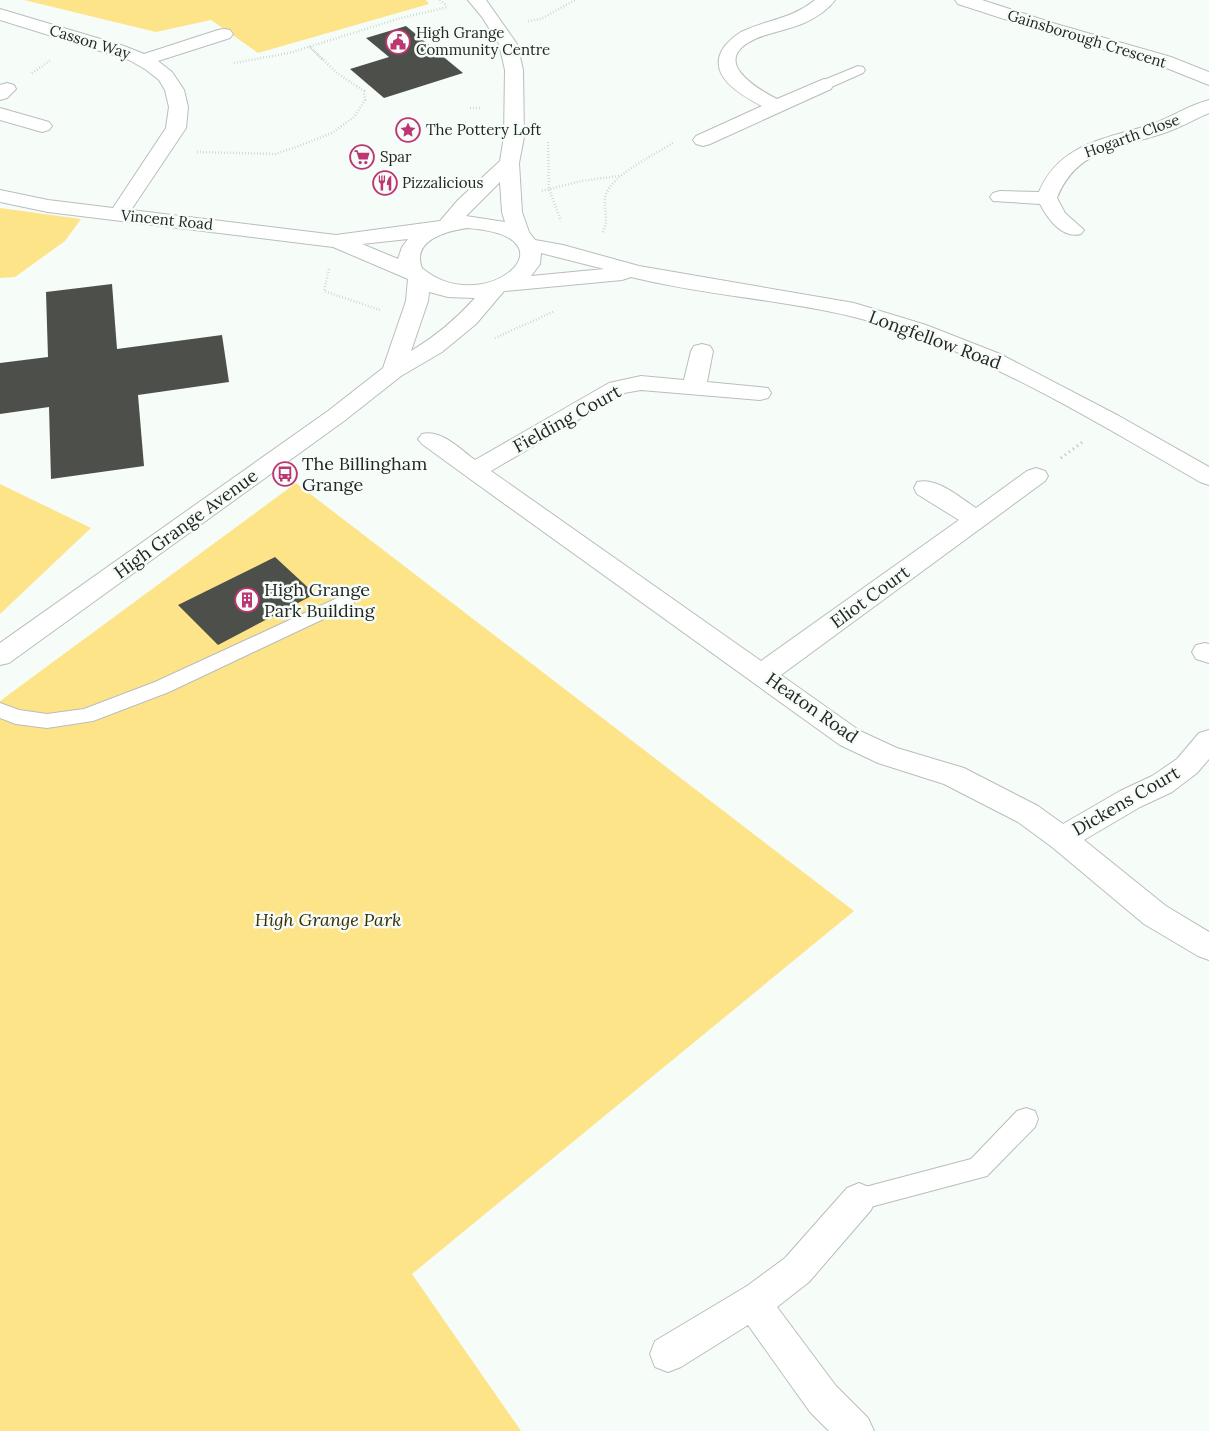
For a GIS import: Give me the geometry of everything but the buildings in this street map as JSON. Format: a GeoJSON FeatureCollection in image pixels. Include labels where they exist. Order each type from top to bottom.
{"type":"FeatureCollection","features":[{"type":"Feature","properties":{"kind":"street","name":"High Grange Avenue"},"geometry":{"type":"LineString","coordinates":[[0,656],[336,416],[393,371],[434,347],[468,319],[499,286],[518,277],[528,267],[532,256],[512,212],[509,163],[514,137],[514,70],[508,44],[498,27],[477,0]]}},
{"type":"Feature","properties":{"kind":"street"},"geometry":{"type":"LineString","coordinates":[[776,106],[736,82],[728,70],[727,58],[732,48],[739,41],[751,34],[804,16],[826,0]]}},
{"type":"Feature","properties":{"kind":"street","name":"Gainsborough Crescent"},"geometry":{"type":"LineString","coordinates":[[964,0],[1023,12],[1209,78]]}},
{"type":"Feature","properties":{"kind":"street","name":"Casson Way"},"geometry":{"type":"LineString","coordinates":[[0,14],[128,52],[153,66],[164,76],[177,94],[180,114],[176,128],[118,215]]}},
{"type":"Feature","properties":{"kind":"street"},"geometry":{"type":"LineString","coordinates":[[144,60],[224,34]]}},
{"type":"Feature","properties":{"kind":"street"},"geometry":{"type":"LineString","coordinates":[[703,140],[824,85]]}},
{"type":"Feature","properties":{"kind":"street","name":"Hogarth Close"},"geometry":{"type":"LineString","coordinates":[[1047,198],[1049,190],[1059,173],[1070,161],[1085,152],[1104,143],[1162,127],[1209,106]]}},
{"type":"Feature","properties":{"kind":"street"},"geometry":{"type":"LineString","coordinates":[[0,114],[42,126]]}},
{"type":"Feature","properties":{"kind":"street"},"geometry":{"type":"LineString","coordinates":[[442,227],[509,163]]}},
{"type":"Feature","properties":{"kind":"street","name":"Vincent Road"},"geometry":{"type":"LineString","coordinates":[[0,196],[48,206],[336,241],[442,227]]}},
{"type":"Feature","properties":{"kind":"street"},"geometry":{"type":"LineString","coordinates":[[1000,197],[1047,198],[1057,216],[1074,230]]}},
{"type":"Feature","properties":{"kind":"street"},"geometry":{"type":"LineString","coordinates":[[393,371],[418,302],[416,275],[408,260],[411,248],[420,237],[442,227],[467,222],[486,223],[504,227],[524,240],[636,272]]}},
{"type":"Feature","properties":{"kind":"street","name":"Vincent Road"},"geometry":{"type":"LineString","coordinates":[[336,241],[416,275]]}},
{"type":"Feature","properties":{"kind":"street","name":"High Grange Avenue"},"geometry":{"type":"LineString","coordinates":[[416,275],[434,286],[454,291],[475,291],[499,286],[636,272]]}},
{"type":"Feature","properties":{"kind":"street","name":"Longfellow Road"},"geometry":{"type":"LineString","coordinates":[[636,272],[854,310],[918,330],[992,359],[1111,421],[1209,476]]}},
{"type":"Feature","properties":{"kind":"street"},"geometry":{"type":"LineString","coordinates":[[694,388],[702,351]]}},
{"type":"Feature","properties":{"kind":"street","name":"Fielding Court"},"geometry":{"type":"LineString","coordinates":[[474,471],[617,388],[641,383],[760,393]]}},
{"type":"Feature","properties":{"kind":"street","name":"Heaton Road"},"geometry":{"type":"LineString","coordinates":[[430,439],[763,674],[850,738],[888,756],[954,776],[989,792],[1028,814],[1062,839],[1155,915],[1209,947]]}},
{"type":"Feature","properties":{"kind":"street","name":"Eliot Court"},"geometry":{"type":"LineString","coordinates":[[763,674],[1036,476]]}},
{"type":"Feature","properties":{"kind":"street"},"geometry":{"type":"LineString","coordinates":[[926,488],[976,519]]}},
{"type":"Feature","properties":{"kind":"street","name":"Dickens Court"},"geometry":{"type":"LineString","coordinates":[[1062,839],[1130,799],[1162,784],[1187,766],[1209,740]]}},
{"type":"Feature","properties":{"kind":"street"},"geometry":{"type":"LineString","coordinates":[[668,1354],[753,1303],[797,1270],[859,1199]]}},
{"type":"Feature","properties":{"kind":"street"},"geometry":{"type":"LineString","coordinates":[[753,1303],[823,1399],[855,1431]]}},
{"type":"Feature","properties":{"kind":"lane"},"geometry":{"type":"LineString","coordinates":[[824,85],[858,70]]}},
{"type":"Feature","properties":{"kind":"lane"},"geometry":{"type":"LineString","coordinates":[[0,710],[16,717],[47,721],[86,716],[162,687],[346,600]]}},
{"type":"Feature","properties":{"kind":"lane"},"geometry":{"type":"LineString","coordinates":[[859,1199],[978,1168],[1026,1119]]}},
{"type":"Feature","properties":{"kind":"path"},"geometry":{"type":"LineString","coordinates":[[498,27],[541,19],[575,0]]}},
{"type":"Feature","properties":{"kind":"path"},"geometry":{"type":"LineString","coordinates":[[232,63],[289,53],[401,18],[449,7]]}},
{"type":"Feature","properties":{"kind":"path"},"geometry":{"type":"LineString","coordinates":[[4,92],[83,39]]}},
{"type":"Feature","properties":{"kind":"path"},"geometry":{"type":"LineString","coordinates":[[309,46],[323,60]]}},
{"type":"Feature","properties":{"kind":"path"},"geometry":{"type":"LineString","coordinates":[[197,152],[275,154],[307,144],[332,133],[354,117],[365,100],[364,91],[338,73],[309,46]]}},
{"type":"Feature","properties":{"kind":"path"},"geometry":{"type":"LineString","coordinates":[[470,108],[486,108]]}},
{"type":"Feature","properties":{"kind":"path"},"geometry":{"type":"LineString","coordinates":[[595,260],[599,240],[608,224],[606,195],[620,176],[676,141],[703,140]]}},
{"type":"Feature","properties":{"kind":"path"},"geometry":{"type":"LineString","coordinates":[[1036,476],[1111,421]]}},
{"type":"Feature","properties":{"kind":"green space"},"geometry":{"type":"Polygon","coordinates":[[[24,0],[426,0],[429,4],[258,53],[211,20],[156,32],[24,0]]]}},
{"type":"Feature","properties":{"kind":"green space"},"geometry":{"type":"Polygon","coordinates":[[[0,208],[81,219],[65,241],[15,277],[0,278],[0,208]]]}},
{"type":"Feature","properties":{"kind":"green space","name":"High Grange Park"},"geometry":{"type":"Polygon","coordinates":[[[296,483],[854,911],[412,1274],[521,1431],[0,1431],[0,701],[296,483]]]}},
{"type":"Feature","properties":{"kind":"green space"},"geometry":{"type":"Polygon","coordinates":[[[0,484],[91,528],[0,614],[0,484]]]}},
{"type":"Feature","properties":{"kind":"place","name":"High Grange Community Centre"},"geometry":{"type":"Point","coordinates":[398,42]}},
{"type":"Feature","properties":{"kind":"place","name":"The Pottery Loft"},"geometry":{"type":"Point","coordinates":[408,130]}},
{"type":"Feature","properties":{"kind":"place","name":"Spar"},"geometry":{"type":"Point","coordinates":[362,157]}},
{"type":"Feature","properties":{"kind":"place","name":"Pizzalicious"},"geometry":{"type":"Point","coordinates":[385,183]}},
{"type":"Feature","properties":{"kind":"place","name":"The Billingham Grange"},"geometry":{"type":"Point","coordinates":[285,474]}},
{"type":"Feature","properties":{"kind":"place","name":"High Grange Park Building"},"geometry":{"type":"Point","coordinates":[247,600]}}]}
